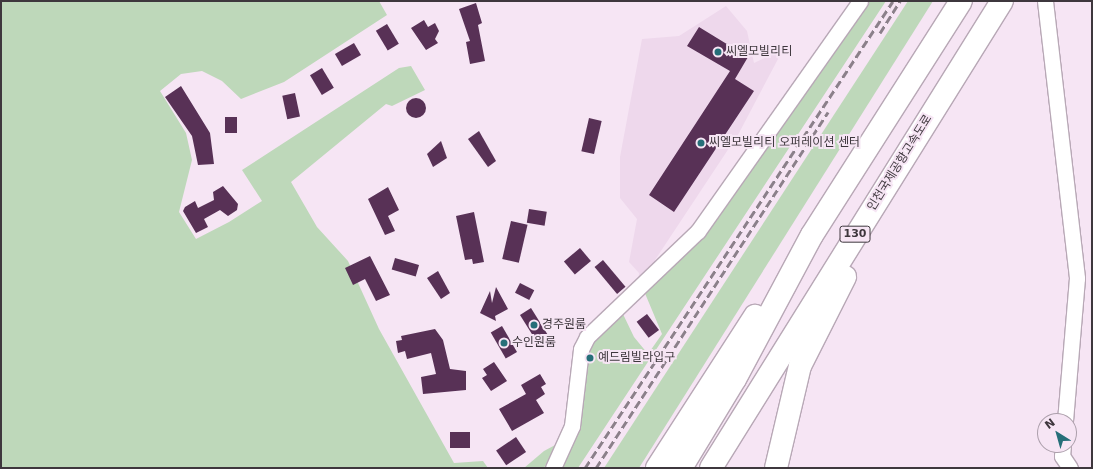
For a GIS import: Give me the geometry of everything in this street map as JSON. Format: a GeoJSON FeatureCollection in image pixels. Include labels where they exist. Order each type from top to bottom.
{"type":"FeatureCollection","features":[{"type":"Feature","properties":{"kind":"highway","name":"130"},"geometry":{"type":"LineString","coordinates":[[681,468],[735,380],[812,235],[961,1]]}},
{"type":"Feature","properties":{"kind":"highway","name":"인천국제공항고속도로"},"geometry":{"type":"LineString","coordinates":[[712,468],[1002,1]]}},
{"type":"Feature","properties":{"kind":"highway"},"geometry":{"type":"LineString","coordinates":[[776,468],[800,366],[834,295],[960,87],[1006,1]]}},
{"type":"Feature","properties":{"kind":"highway"},"geometry":{"type":"LineString","coordinates":[[657,468],[720,367],[812,235]]}},
{"type":"Feature","properties":{"kind":"street"},"geometry":{"type":"LineString","coordinates":[[553,468],[572,426],[581,349],[587,337],[698,231],[860,1]]}},
{"type":"Feature","properties":{"kind":"street"},"geometry":{"type":"LineString","coordinates":[[1045,1],[1077,278],[1066,413]]}},
{"type":"Feature","properties":{"kind":"street"},"geometry":{"type":"LineString","coordinates":[[1062,453],[1062,456],[1070,468]]}},
{"type":"Feature","properties":{"kind":"shaded area"},"geometry":{"type":"Polygon","coordinates":[[[726,6],[747,31],[754,63],[775,53],[778,59],[739,133],[655,260],[658,265],[638,283],[639,273],[629,262],[637,219],[620,198],[620,157],[642,39],[679,36],[726,6]]]}},
{"type":"Feature","properties":{"kind":"green space"},"geometry":{"type":"Polygon","coordinates":[[[1,1],[379,1],[387,15],[284,82],[241,99],[222,81],[202,71],[181,74],[160,91],[186,133],[192,160],[179,212],[196,239],[229,222],[262,201],[242,170],[399,68],[411,66],[425,90],[392,106],[386,104],[291,182],[317,227],[348,261],[379,329],[454,463],[483,461],[488,468],[1,468],[1,1]]]}},
{"type":"Feature","properties":{"kind":"green space"},"geometry":{"type":"Polygon","coordinates":[[[867,1],[886,1],[578,468],[561,468],[581,413],[584,361],[590,340],[622,312],[634,337],[648,354],[662,334],[644,291],[688,250],[726,206],[867,1]]]}},
{"type":"Feature","properties":{"kind":"green space"},"geometry":{"type":"Polygon","coordinates":[[[908,1],[933,1],[639,468],[604,468],[908,1]]]}},
{"type":"Feature","properties":{"kind":"green space"},"geometry":{"type":"Polygon","coordinates":[[[557,444],[544,468],[524,468],[544,451],[557,444]]]}},
{"type":"Feature","properties":{"kind":"building"},"geometry":{"type":"Polygon","coordinates":[[[476,3],[482,23],[478,25],[485,61],[470,64],[466,42],[470,41],[459,9],[476,3]]]}},
{"type":"Feature","properties":{"kind":"building"},"geometry":{"type":"Polygon","coordinates":[[[424,20],[428,27],[435,23],[439,31],[435,39],[438,43],[426,50],[411,28],[424,20]]]}},
{"type":"Feature","properties":{"kind":"building"},"geometry":{"type":"Polygon","coordinates":[[[387,24],[399,44],[388,50],[376,31],[387,24]]]}},
{"type":"Feature","properties":{"kind":"building","name":"씨엘모빌리티 오퍼레이션 센터"},"geometry":{"type":"Polygon","coordinates":[[[699,27],[748,57],[735,79],[754,91],[674,212],[649,195],[730,71],[687,46],[699,27]]]}},
{"type":"Feature","properties":{"kind":"building"},"geometry":{"type":"Polygon","coordinates":[[[354,43],[361,55],[342,66],[335,54],[354,43]]]}},
{"type":"Feature","properties":{"kind":"building"},"geometry":{"type":"Polygon","coordinates":[[[322,68],[334,88],[322,95],[310,75],[322,68]]]}},
{"type":"Feature","properties":{"kind":"building"},"geometry":{"type":"Polygon","coordinates":[[[181,86],[210,133],[214,164],[198,165],[192,136],[165,97],[181,86]]]}},
{"type":"Feature","properties":{"kind":"building"},"geometry":{"type":"Polygon","coordinates":[[[295,93],[300,116],[287,119],[282,96],[295,93]]]}},
{"type":"Feature","properties":{"kind":"building"},"geometry":{"type":"Polygon","coordinates":[[[416,98],[423,101],[426,108],[423,115],[416,118],[409,115],[406,108],[409,101],[416,98]]]}},
{"type":"Feature","properties":{"kind":"building"},"geometry":{"type":"Polygon","coordinates":[[[225,117],[237,117],[237,133],[225,133],[225,117]]]}},
{"type":"Feature","properties":{"kind":"building"},"geometry":{"type":"Polygon","coordinates":[[[589,118],[602,121],[594,154],[581,151],[589,118]]]}},
{"type":"Feature","properties":{"kind":"building"},"geometry":{"type":"Polygon","coordinates":[[[479,131],[496,161],[488,167],[468,139],[479,131]]]}},
{"type":"Feature","properties":{"kind":"building"},"geometry":{"type":"Polygon","coordinates":[[[441,141],[447,158],[433,167],[427,154],[441,141]]]}},
{"type":"Feature","properties":{"kind":"building"},"geometry":{"type":"Polygon","coordinates":[[[223,186],[238,204],[237,210],[228,216],[220,210],[204,219],[208,227],[196,233],[183,211],[185,207],[195,201],[198,208],[214,200],[213,192],[223,186]]]}},
{"type":"Feature","properties":{"kind":"building"},"geometry":{"type":"Polygon","coordinates":[[[388,187],[399,210],[388,216],[395,231],[385,235],[368,199],[388,187]]]}},
{"type":"Feature","properties":{"kind":"building"},"geometry":{"type":"Polygon","coordinates":[[[529,209],[547,212],[545,226],[527,223],[529,209]]]}},
{"type":"Feature","properties":{"kind":"building"},"geometry":{"type":"Polygon","coordinates":[[[474,212],[484,262],[473,264],[472,259],[465,260],[456,216],[474,212]]]}},
{"type":"Feature","properties":{"kind":"building"},"geometry":{"type":"Polygon","coordinates":[[[511,221],[528,225],[519,263],[502,259],[511,221]]]}},
{"type":"Feature","properties":{"kind":"building"},"geometry":{"type":"Polygon","coordinates":[[[580,248],[591,261],[575,275],[564,261],[580,248]]]}},
{"type":"Feature","properties":{"kind":"building"},"geometry":{"type":"Polygon","coordinates":[[[370,256],[390,295],[376,301],[365,279],[353,285],[345,268],[370,256]]]}},
{"type":"Feature","properties":{"kind":"building"},"geometry":{"type":"Polygon","coordinates":[[[395,258],[419,265],[416,276],[392,270],[395,258]]]}},
{"type":"Feature","properties":{"kind":"building"},"geometry":{"type":"Polygon","coordinates":[[[603,260],[625,287],[617,294],[595,267],[603,260]]]}},
{"type":"Feature","properties":{"kind":"building"},"geometry":{"type":"Polygon","coordinates":[[[438,271],[450,293],[441,299],[427,278],[438,271]]]}},
{"type":"Feature","properties":{"kind":"building"},"geometry":{"type":"Polygon","coordinates":[[[520,283],[534,290],[529,300],[515,293],[520,283]]]}},
{"type":"Feature","properties":{"kind":"building"},"geometry":{"type":"Polygon","coordinates":[[[496,287],[508,309],[495,316],[496,321],[480,313],[490,291],[492,303],[496,287]]]}},
{"type":"Feature","properties":{"kind":"building"},"geometry":{"type":"Polygon","coordinates":[[[531,308],[547,334],[536,341],[520,315],[531,308]]]}},
{"type":"Feature","properties":{"kind":"building"},"geometry":{"type":"Polygon","coordinates":[[[647,314],[659,330],[649,338],[637,322],[647,314]]]}},
{"type":"Feature","properties":{"kind":"building"},"geometry":{"type":"Polygon","coordinates":[[[502,326],[517,352],[506,358],[491,332],[502,326]]]}},
{"type":"Feature","properties":{"kind":"building"},"geometry":{"type":"Polygon","coordinates":[[[435,329],[443,340],[450,369],[466,371],[466,390],[423,394],[421,377],[436,374],[431,353],[407,359],[405,351],[398,353],[396,341],[402,340],[401,336],[435,329]]]}},
{"type":"Feature","properties":{"kind":"building"},"geometry":{"type":"Polygon","coordinates":[[[494,362],[507,381],[491,391],[482,378],[487,375],[483,369],[494,362]]]}},
{"type":"Feature","properties":{"kind":"building"},"geometry":{"type":"Polygon","coordinates":[[[540,374],[546,384],[541,387],[545,394],[536,400],[544,413],[512,431],[499,409],[526,394],[521,385],[540,374]]]}},
{"type":"Feature","properties":{"kind":"building"},"geometry":{"type":"Polygon","coordinates":[[[450,432],[470,432],[470,448],[450,448],[450,432]]]}},
{"type":"Feature","properties":{"kind":"building"},"geometry":{"type":"Polygon","coordinates":[[[516,437],[526,452],[506,465],[496,450],[516,437]]]}},
{"type":"Feature","properties":{"kind":"railway"},"geometry":{"type":"LineString","coordinates":[[585,468],[893,1]]}},
{"type":"Feature","properties":{"kind":"railway"},"geometry":{"type":"LineString","coordinates":[[880,33],[900,1]]}},
{"type":"Feature","properties":{"kind":"railway"},"geometry":{"type":"LineString","coordinates":[[596,468],[828,112]]}},
{"type":"Feature","properties":{"kind":"place","name":"씨엘모빌리티"},"geometry":{"type":"Point","coordinates":[718,52]}},
{"type":"Feature","properties":{"kind":"place","name":"씨엘모빌리티 오퍼레이션 센터"},"geometry":{"type":"Point","coordinates":[701,143]}},
{"type":"Feature","properties":{"kind":"place","name":"경주원룸"},"geometry":{"type":"Point","coordinates":[534,325]}},
{"type":"Feature","properties":{"kind":"place","name":"수인원룸"},"geometry":{"type":"Point","coordinates":[504,343]}},
{"type":"Feature","properties":{"kind":"place","name":"예드림빌라입구"},"geometry":{"type":"Point","coordinates":[590,358]}}]}
